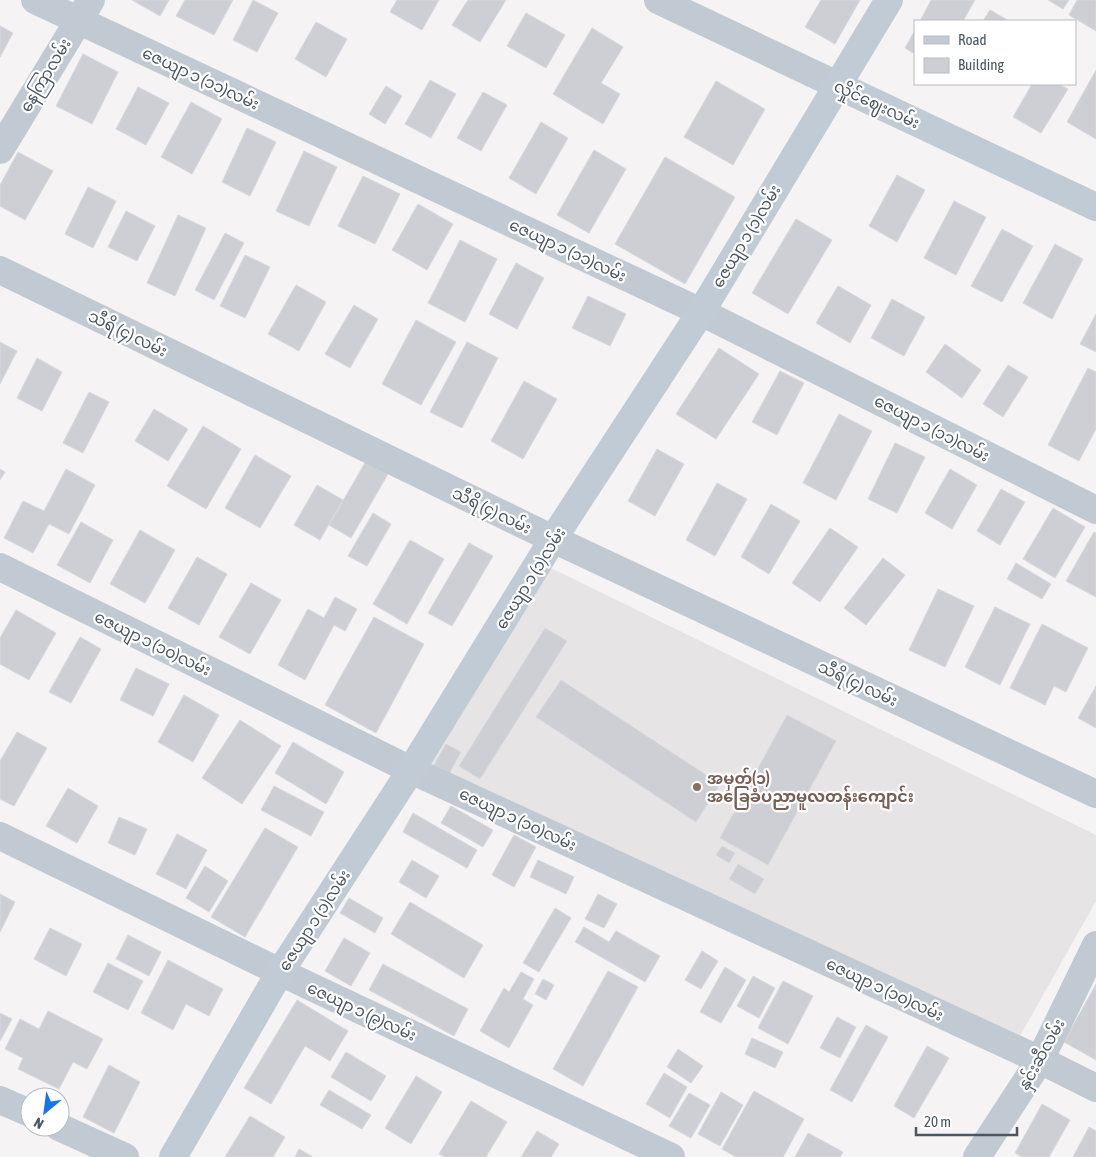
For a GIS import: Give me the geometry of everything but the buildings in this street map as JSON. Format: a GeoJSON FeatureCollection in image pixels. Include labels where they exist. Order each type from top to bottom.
{"type":"FeatureCollection","features":[{"type":"Feature","properties":{"kind":"street","name":"ဇေယျာ ၁ (၁၁)လမ်း"},"geometry":{"type":"LineString","coordinates":[[35,0],[85,10],[701,312],[1096,510]]}},
{"type":"Feature","properties":{"kind":"street","name":"လှိုင်ဈေးလမ်း"},"geometry":{"type":"LineString","coordinates":[[658,0],[1096,206]]}},
{"type":"Feature","properties":{"kind":"street","name":"ဇေယျာ ၁ (၁)လမ်း"},"geometry":{"type":"LineString","coordinates":[[173,1157],[280,972],[411,770],[553,540],[701,312],[836,85],[889,0]]}},
{"type":"Feature","properties":{"kind":"street","name":"နေကြာလမ်း"},"geometry":{"type":"LineString","coordinates":[[0,150],[85,10]]}},
{"type":"Feature","properties":{"kind":"street","name":"သီရိ (၄) လမ်း"},"geometry":{"type":"LineString","coordinates":[[0,270],[553,540],[1096,794]]}},
{"type":"Feature","properties":{"kind":"street","name":"ဇေယျာ ၁ (၁၀)လမ်း"},"geometry":{"type":"LineString","coordinates":[[0,567],[411,770],[1040,1060],[1096,1088]]}},
{"type":"Feature","properties":{"kind":"street","name":"ဇေယျာ ၁ (၉)လမ်း"},"geometry":{"type":"LineString","coordinates":[[0,836],[280,972],[671,1157]]}},
{"type":"Feature","properties":{"kind":"street","name":"နှင်းဆီလမ်း"},"geometry":{"type":"LineString","coordinates":[[977,1157],[1040,1060],[1096,946]]}},
{"type":"Feature","properties":{"kind":"street"},"geometry":{"type":"LineString","coordinates":[[0,1100],[20,1109]]}},
{"type":"Feature","properties":{"kind":"street"},"geometry":{"type":"LineString","coordinates":[[70,1132],[125,1157]]}},
{"type":"Feature","properties":{"kind":"shaded area"},"geometry":{"type":"Polygon","coordinates":[[[547,566],[1096,835],[1096,901],[1020,1036],[425,763],[547,566]]]}},
{"type":"Feature","properties":{"kind":"place","name":"အမှတ်(၁) အခြေခံပညာမူလတန်းကျောင်း"},"geometry":{"type":"Point","coordinates":[697,787]}}]}
